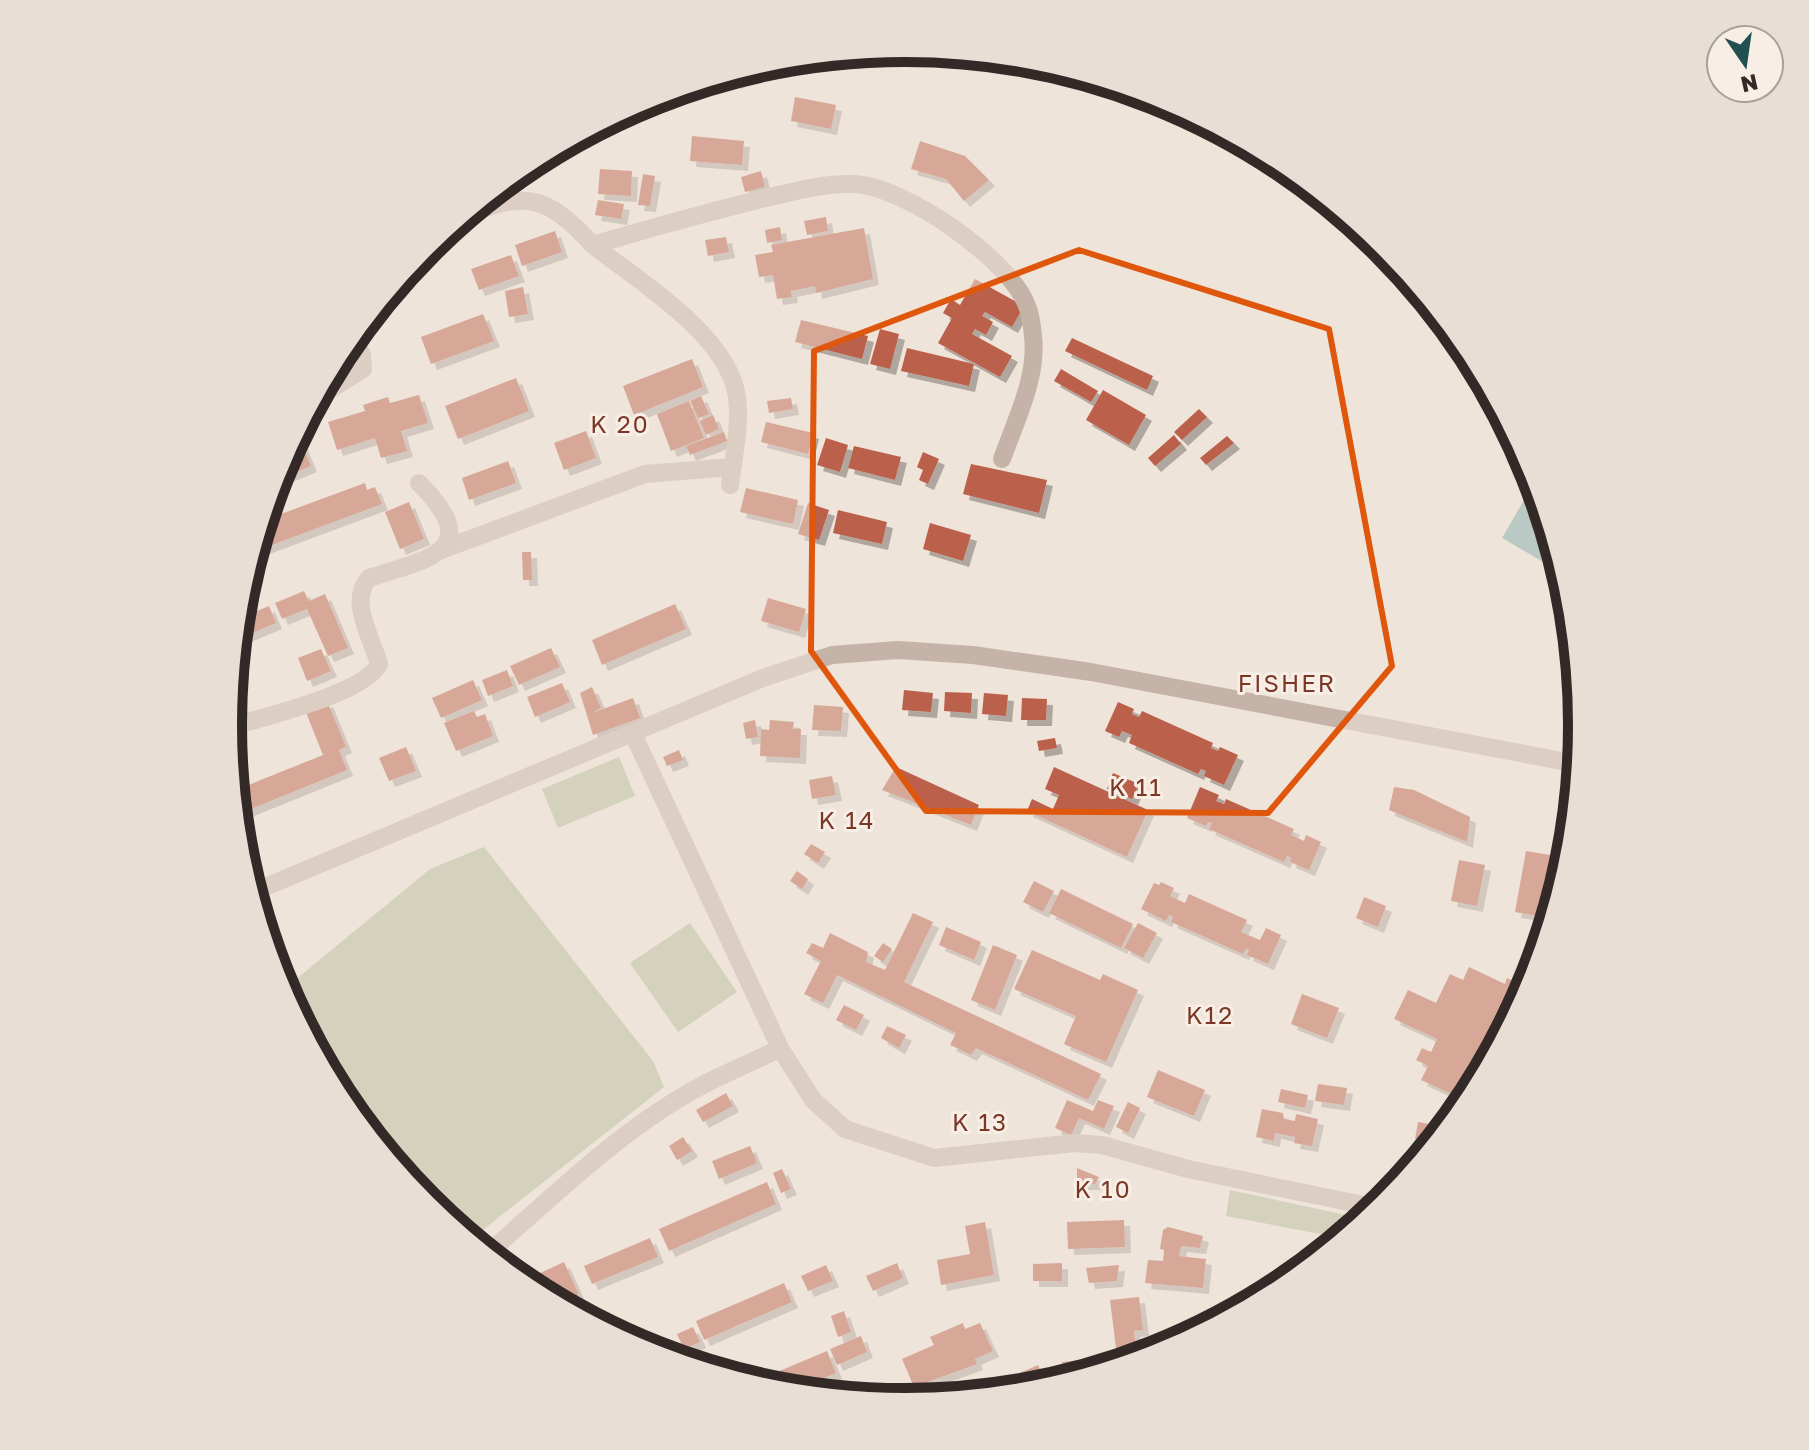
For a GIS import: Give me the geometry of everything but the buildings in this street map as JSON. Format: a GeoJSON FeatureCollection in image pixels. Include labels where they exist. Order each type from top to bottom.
{"type":"FeatureCollection","features":[{"type":"Feature","properties":{"kind":"street"},"geometry":{"type":"LineString","coordinates":[[593,245],[709,212],[831,185],[875,187],[912,202],[982,251],[1015,286],[1027,306],[1034,339],[1031,365],[1002,459]]}},
{"type":"Feature","properties":{"kind":"street"},"geometry":{"type":"LineString","coordinates":[[242,723],[368,679],[379,664],[360,604],[363,585],[369,578],[429,558],[441,550],[645,474],[731,476],[737,411],[734,382],[717,352],[694,326],[593,245],[555,208],[540,202],[517,202],[488,209]]}},
{"type":"Feature","properties":{"kind":"street"},"geometry":{"type":"LineString","coordinates":[[334,387],[363,369],[359,349]]}},
{"type":"Feature","properties":{"kind":"street"},"geometry":{"type":"LineString","coordinates":[[419,483],[438,504],[450,527],[451,537],[441,550]]}},
{"type":"Feature","properties":{"kind":"street"},"geometry":{"type":"LineString","coordinates":[[262,888],[802,662],[832,655],[898,650],[973,655],[1075,669],[1566,762]]}},
{"type":"Feature","properties":{"kind":"street"},"geometry":{"type":"LineString","coordinates":[[633,734],[780,1048],[813,1100],[829,1118],[845,1129],[934,1158],[1075,1143],[1102,1145],[1188,1169],[1362,1205]]}},
{"type":"Feature","properties":{"kind":"street"},"geometry":{"type":"LineString","coordinates":[[496,1247],[592,1163],[646,1123],[700,1086],[780,1048]]}},
{"type":"Feature","properties":{"kind":"highlighted area"},"geometry":{"type":"Polygon","coordinates":[[[1079,250],[1329,329],[1392,666],[1268,813],[926,811],[811,651],[814,351],[1079,250]]]}},
{"type":"Feature","properties":{"kind":"green space"},"geometry":{"type":"Polygon","coordinates":[[[619,757],[635,796],[558,828],[542,789],[619,757]]]}},
{"type":"Feature","properties":{"kind":"green space"},"geometry":{"type":"Polygon","coordinates":[[[484,847],[653,1061],[664,1087],[479,1233],[436,1194],[379,1129],[330,1056],[293,982],[430,869],[484,847]]]}},
{"type":"Feature","properties":{"kind":"green space"},"geometry":{"type":"Polygon","coordinates":[[[690,923],[737,992],[678,1032],[630,963],[690,923]]]}},
{"type":"Feature","properties":{"kind":"green space"},"geometry":{"type":"Polygon","coordinates":[[[1230,1190],[1350,1216],[1327,1235],[1226,1216],[1230,1190]]]}},
{"type":"Feature","properties":{"kind":"water"},"geometry":{"type":"Polygon","coordinates":[[[1526,496],[1548,565],[1502,538],[1526,496]]]}},
{"type":"Feature","properties":{"kind":"district","name":"K 20"},"geometry":{"type":"Point","coordinates":[620,423]}},
{"type":"Feature","properties":{"kind":"district","name":"FISHER"},"geometry":{"type":"Point","coordinates":[1287,682]}},
{"type":"Feature","properties":{"kind":"district","name":"K 11"},"geometry":{"type":"Point","coordinates":[1136,786]}},
{"type":"Feature","properties":{"kind":"district","name":"K 14"},"geometry":{"type":"Point","coordinates":[847,819]}},
{"type":"Feature","properties":{"kind":"district","name":"K12"},"geometry":{"type":"Point","coordinates":[1210,1014]}},
{"type":"Feature","properties":{"kind":"district","name":"K 13"},"geometry":{"type":"Point","coordinates":[980,1121]}},
{"type":"Feature","properties":{"kind":"district","name":"K 10"},"geometry":{"type":"Point","coordinates":[1103,1188]}}]}
